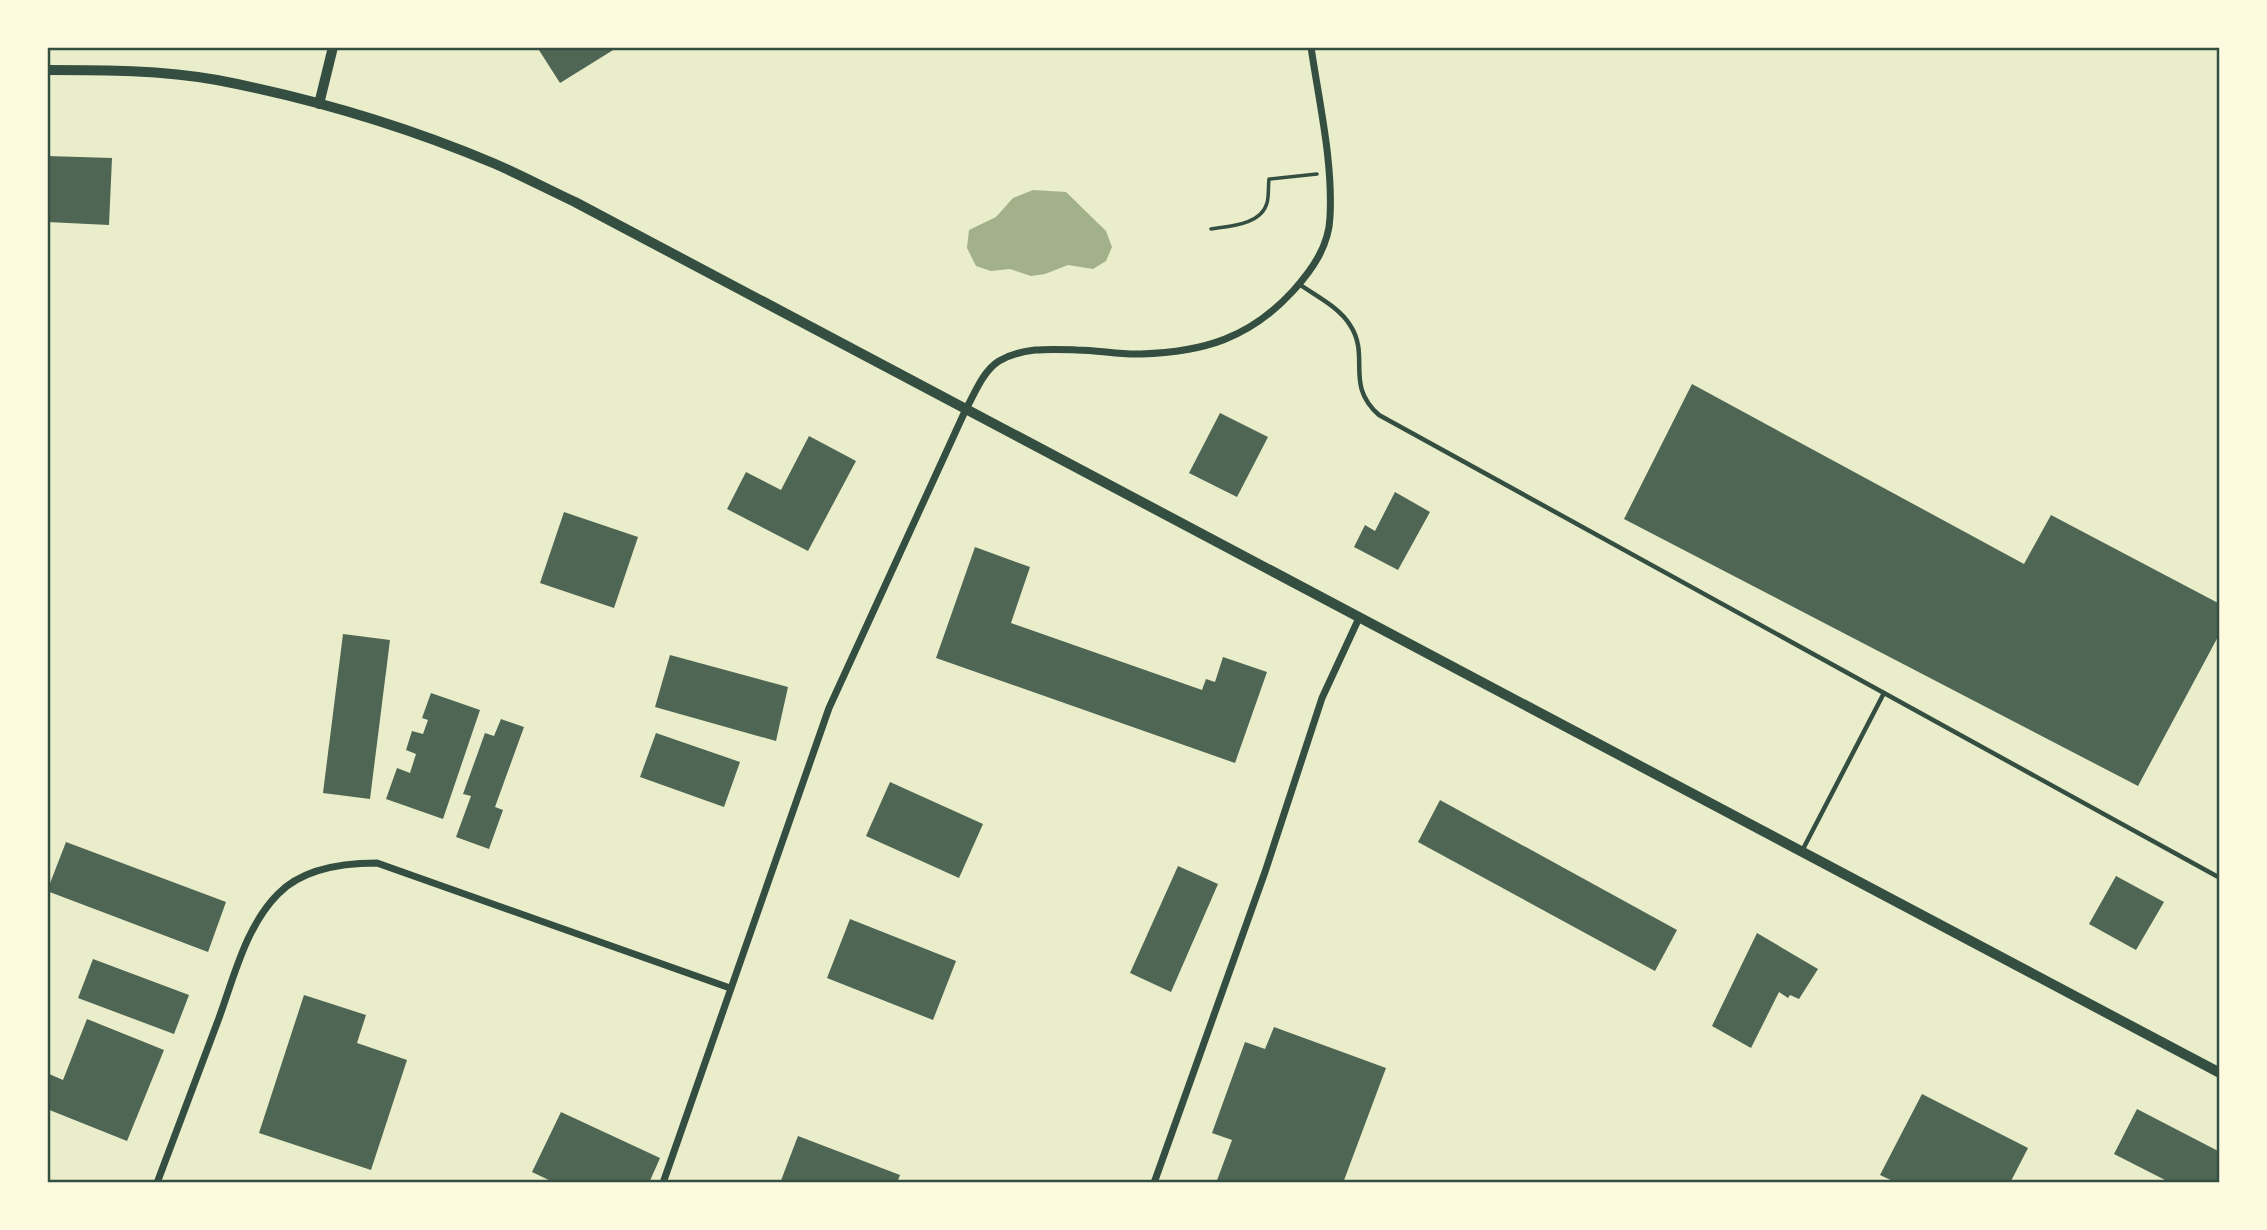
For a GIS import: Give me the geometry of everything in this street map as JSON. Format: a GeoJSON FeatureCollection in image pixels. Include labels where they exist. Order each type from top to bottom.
{"type":"FeatureCollection","features":[{"type":"Feature","properties":{"kind":"street"},"geometry":{"type":"LineString","coordinates":[[319,104],[333,47]]}},
{"type":"Feature","properties":{"kind":"street"},"geometry":{"type":"LineString","coordinates":[[663,1183],[830,708],[965,409],[985,374],[999,362],[1036,349],[1140,354],[1208,346],[1251,328],[1274,312],[1299,285],[1324,249],[1330,218],[1328,172],[1311,47]]}},
{"type":"Feature","properties":{"kind":"street"},"geometry":{"type":"LineString","coordinates":[[47,69],[123,70],[215,80],[319,104],[492,163],[587,209],[2220,1073]]}},
{"type":"Feature","properties":{"kind":"street"},"geometry":{"type":"LineString","coordinates":[[1154,1183],[1265,872],[1322,698],[1359,618]]}},
{"type":"Feature","properties":{"kind":"street"},"geometry":{"type":"LineString","coordinates":[[157,1183],[252,934],[278,893],[303,876],[328,867],[377,863],[730,988]]}},
{"type":"Feature","properties":{"kind":"lane"},"geometry":{"type":"LineString","coordinates":[[1299,285],[1331,306],[1350,324],[1357,338],[1359,384],[1367,405],[1379,415],[2220,878]]}},
{"type":"Feature","properties":{"kind":"lane"},"geometry":{"type":"LineString","coordinates":[[1801,852],[1884,693]]}},
{"type":"Feature","properties":{"kind":"path"},"geometry":{"type":"LineString","coordinates":[[1211,229],[1248,222],[1260,214],[1267,205],[1269,179],[1328,172]]}},
{"type":"Feature","properties":{"kind":"shaded area"},"geometry":{"type":"Polygon","coordinates":[[[1033,190],[1066,192],[1106,231],[1112,247],[1106,261],[1093,269],[1068,265],[1031,276],[1010,269],[991,271],[976,266],[967,248],[969,230],[996,217],[1013,198],[1033,190]]]}},
{"type":"Feature","properties":{"kind":"building"},"geometry":{"type":"Polygon","coordinates":[[[537,47],[618,47],[560,83],[537,47]]]}},
{"type":"Feature","properties":{"kind":"building"},"geometry":{"type":"Polygon","coordinates":[[[47,156],[112,158],[109,225],[47,222],[47,156]]]}},
{"type":"Feature","properties":{"kind":"building"},"geometry":{"type":"Polygon","coordinates":[[[1692,384],[2024,564],[2051,515],[2220,604],[2220,633],[2138,786],[1624,519],[1692,384]]]}},
{"type":"Feature","properties":{"kind":"building"},"geometry":{"type":"Polygon","coordinates":[[[1220,413],[1268,437],[1237,497],[1189,473],[1220,413]]]}},
{"type":"Feature","properties":{"kind":"building"},"geometry":{"type":"Polygon","coordinates":[[[809,436],[856,461],[808,551],[727,509],[746,472],[781,490],[809,436]]]}},
{"type":"Feature","properties":{"kind":"building"},"geometry":{"type":"Polygon","coordinates":[[[1395,492],[1430,512],[1398,570],[1354,547],[1365,525],[1375,531],[1395,492]]]}},
{"type":"Feature","properties":{"kind":"building"},"geometry":{"type":"Polygon","coordinates":[[[564,512],[638,537],[614,608],[540,583],[564,512]]]}},
{"type":"Feature","properties":{"kind":"building"},"geometry":{"type":"Polygon","coordinates":[[[975,547],[1030,567],[1011,623],[1202,690],[1206,679],[1215,682],[1223,657],[1267,672],[1235,763],[936,658],[975,547]]]}},
{"type":"Feature","properties":{"kind":"building"},"geometry":{"type":"Polygon","coordinates":[[[343,634],[390,640],[370,799],[323,793],[343,634]]]}},
{"type":"Feature","properties":{"kind":"building"},"geometry":{"type":"Polygon","coordinates":[[[670,655],[788,687],[776,741],[655,707],[670,655]]]}},
{"type":"Feature","properties":{"kind":"building"},"geometry":{"type":"Polygon","coordinates":[[[431,693],[480,710],[443,819],[386,799],[397,768],[410,773],[416,754],[406,750],[412,731],[423,734],[428,720],[422,718],[431,693]]]}},
{"type":"Feature","properties":{"kind":"building"},"geometry":{"type":"Polygon","coordinates":[[[501,719],[524,727],[495,807],[503,810],[489,849],[456,837],[471,796],[463,794],[485,733],[494,736],[501,719]]]}},
{"type":"Feature","properties":{"kind":"building"},"geometry":{"type":"Polygon","coordinates":[[[656,733],[740,762],[724,807],[640,777],[656,733]]]}},
{"type":"Feature","properties":{"kind":"building"},"geometry":{"type":"Polygon","coordinates":[[[890,782],[983,824],[959,878],[866,836],[890,782]]]}},
{"type":"Feature","properties":{"kind":"building"},"geometry":{"type":"Polygon","coordinates":[[[1440,800],[1677,930],[1655,971],[1418,842],[1440,800]]]}},
{"type":"Feature","properties":{"kind":"building"},"geometry":{"type":"Polygon","coordinates":[[[66,842],[226,902],[208,952],[47,891],[66,842]]]}},
{"type":"Feature","properties":{"kind":"building"},"geometry":{"type":"Polygon","coordinates":[[[1178,866],[1218,884],[1171,992],[1130,973],[1178,866]]]}},
{"type":"Feature","properties":{"kind":"building"},"geometry":{"type":"Polygon","coordinates":[[[2116,876],[2164,902],[2136,950],[2089,924],[2116,876]]]}},
{"type":"Feature","properties":{"kind":"building"},"geometry":{"type":"Polygon","coordinates":[[[850,919],[956,961],[933,1020],[827,978],[850,919]]]}},
{"type":"Feature","properties":{"kind":"building"},"geometry":{"type":"Polygon","coordinates":[[[1757,933],[1818,969],[1799,999],[1790,995],[1788,998],[1779,992],[1751,1048],[1712,1026],[1757,933]]]}},
{"type":"Feature","properties":{"kind":"building"},"geometry":{"type":"Polygon","coordinates":[[[93,959],[189,995],[174,1034],[78,998],[93,959]]]}},
{"type":"Feature","properties":{"kind":"building"},"geometry":{"type":"Polygon","coordinates":[[[304,995],[366,1015],[357,1043],[407,1060],[371,1170],[259,1133],[304,995]]]}},
{"type":"Feature","properties":{"kind":"building"},"geometry":{"type":"Polygon","coordinates":[[[87,1019],[164,1050],[127,1141],[47,1109],[47,1073],[63,1080],[87,1019]]]}},
{"type":"Feature","properties":{"kind":"building"},"geometry":{"type":"Polygon","coordinates":[[[1274,1027],[1386,1068],[1343,1183],[1216,1183],[1232,1140],[1212,1133],[1245,1042],[1265,1049],[1274,1027]]]}},
{"type":"Feature","properties":{"kind":"building"},"geometry":{"type":"Polygon","coordinates":[[[1922,1094],[2028,1148],[2010,1183],[1897,1183],[1880,1175],[1922,1094]]]}},
{"type":"Feature","properties":{"kind":"building"},"geometry":{"type":"Polygon","coordinates":[[[2137,1109],[2220,1152],[2220,1183],[2171,1183],[2114,1154],[2137,1109]]]}},
{"type":"Feature","properties":{"kind":"building"},"geometry":{"type":"Polygon","coordinates":[[[561,1112],[660,1158],[649,1183],[555,1183],[532,1172],[561,1112]]]}},
{"type":"Feature","properties":{"kind":"building"},"geometry":{"type":"Polygon","coordinates":[[[798,1136],[900,1175],[897,1183],[780,1183],[798,1136]]]}}]}
